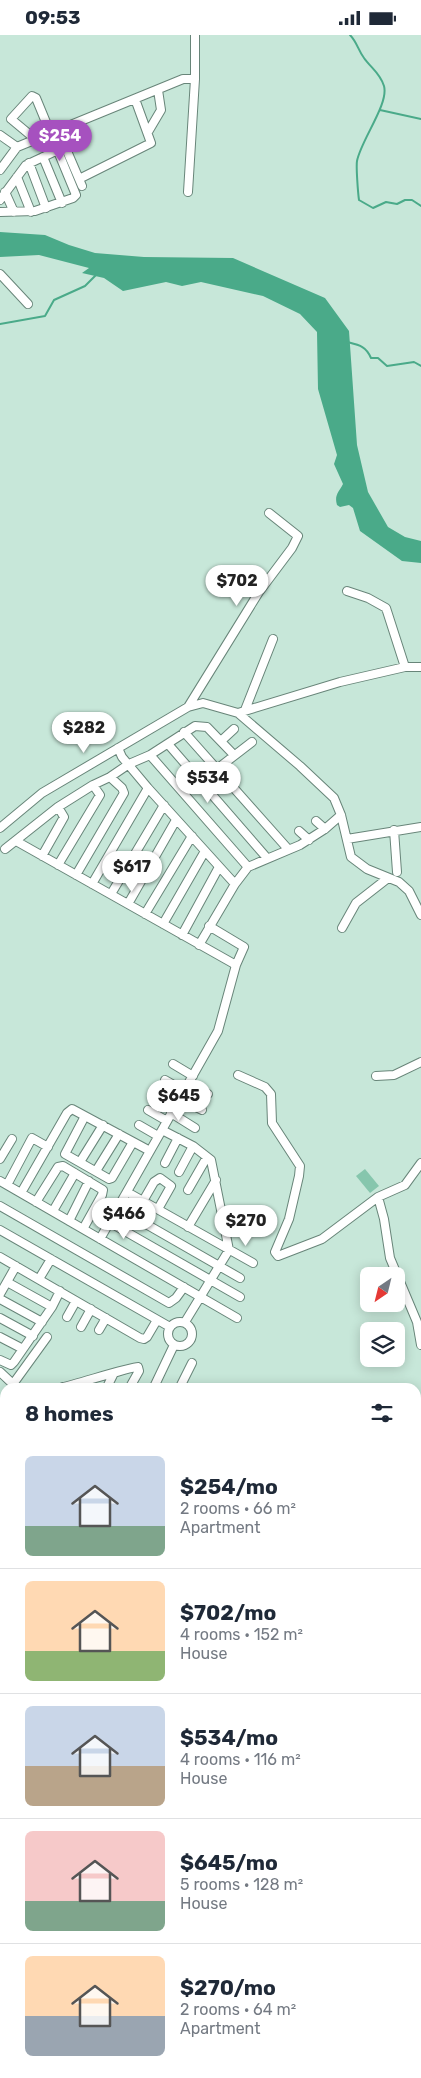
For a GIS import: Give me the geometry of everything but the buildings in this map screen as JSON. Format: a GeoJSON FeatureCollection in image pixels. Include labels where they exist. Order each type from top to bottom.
{"type":"FeatureCollection","features":[{"type":"Feature","properties":{"kind":"street"},"geometry":{"type":"LineString","coordinates":[[188,192],[195,79],[195,35]]}},
{"type":"Feature","properties":{"kind":"street"},"geometry":{"type":"LineString","coordinates":[[0,169],[17,147],[183,79],[195,79]]}},
{"type":"Feature","properties":{"kind":"street"},"geometry":{"type":"LineString","coordinates":[[148,132],[161,110],[158,90]]}},
{"type":"Feature","properties":{"kind":"street"},"geometry":{"type":"LineString","coordinates":[[35,139],[11,119],[32,96],[36,98],[55,132],[80,183],[151,143],[135,99]]}},
{"type":"Feature","properties":{"kind":"street"},"geometry":{"type":"LineString","coordinates":[[0,212],[31,212],[62,203],[76,195],[58,150],[55,132]]}},
{"type":"Feature","properties":{"kind":"street"},"geometry":{"type":"LineString","coordinates":[[1,137],[17,147]]}},
{"type":"Feature","properties":{"kind":"street"},"geometry":{"type":"LineString","coordinates":[[0,200],[16,177],[29,163],[58,150]]}},
{"type":"Feature","properties":{"kind":"street"},"geometry":{"type":"LineString","coordinates":[[43,157],[62,203]]}},
{"type":"Feature","properties":{"kind":"street"},"geometry":{"type":"LineString","coordinates":[[29,163],[46,208]]}},
{"type":"Feature","properties":{"kind":"street"},"geometry":{"type":"LineString","coordinates":[[16,177],[31,212]]}},
{"type":"Feature","properties":{"kind":"street"},"geometry":{"type":"LineString","coordinates":[[6,192],[14,212]]}},
{"type":"Feature","properties":{"kind":"street"},"geometry":{"type":"LineString","coordinates":[[0,274],[28,304]]}},
{"type":"Feature","properties":{"kind":"street"},"geometry":{"type":"LineString","coordinates":[[188,707],[259,593],[292,548],[298,536],[269,513]]}},
{"type":"Feature","properties":{"kind":"street"},"geometry":{"type":"LineString","coordinates":[[347,591],[368,598],[386,608],[405,667]]}},
{"type":"Feature","properties":{"kind":"street"},"geometry":{"type":"LineString","coordinates":[[242,712],[273,639]]}},
{"type":"Feature","properties":{"kind":"street"},"geometry":{"type":"LineString","coordinates":[[242,712],[340,682],[405,667],[421,667]]}},
{"type":"Feature","properties":{"kind":"street"},"geometry":{"type":"LineString","coordinates":[[0,828],[42,793],[188,707],[203,703],[242,712],[334,798],[341,815],[351,857],[367,869],[399,882],[409,891],[421,915]]}},
{"type":"Feature","properties":{"kind":"street"},"geometry":{"type":"LineString","coordinates":[[5,849],[58,807],[129,764],[150,755],[195,726],[203,725],[207,727],[234,755]]}},
{"type":"Feature","properties":{"kind":"street"},"geometry":{"type":"LineString","coordinates":[[221,741],[234,729]]}},
{"type":"Feature","properties":{"kind":"street"},"geometry":{"type":"LineString","coordinates":[[184,733],[288,849]]}},
{"type":"Feature","properties":{"kind":"street"},"geometry":{"type":"LineString","coordinates":[[217,769],[252,742]]}},
{"type":"Feature","properties":{"kind":"street"},"geometry":{"type":"LineString","coordinates":[[168,744],[267,858]]}},
{"type":"Feature","properties":{"kind":"street"},"geometry":{"type":"LineString","coordinates":[[118,748],[122,757],[148,788],[235,884]]}},
{"type":"Feature","properties":{"kind":"street"},"geometry":{"type":"LineString","coordinates":[[150,755],[248,867]]}},
{"type":"Feature","properties":{"kind":"street"},"geometry":{"type":"LineString","coordinates":[[76,875],[124,793],[122,788],[110,777]]}},
{"type":"Feature","properties":{"kind":"street"},"geometry":{"type":"LineString","coordinates":[[58,865],[100,795],[93,785]]}},
{"type":"Feature","properties":{"kind":"street"},"geometry":{"type":"LineString","coordinates":[[92,884],[148,788]]}},
{"type":"Feature","properties":{"kind":"street"},"geometry":{"type":"LineString","coordinates":[[111,895],[164,805]]}},
{"type":"Feature","properties":{"kind":"street"},"geometry":{"type":"LineString","coordinates":[[42,856],[64,817],[58,807]]}},
{"type":"Feature","properties":{"kind":"street"},"geometry":{"type":"LineString","coordinates":[[199,945],[235,884],[248,867],[308,840],[341,815]]}},
{"type":"Feature","properties":{"kind":"street"},"geometry":{"type":"LineString","coordinates":[[128,904],[176,820]]}},
{"type":"Feature","properties":{"kind":"street"},"geometry":{"type":"LineString","coordinates":[[316,821],[325,829]]}},
{"type":"Feature","properties":{"kind":"street"},"geometry":{"type":"LineString","coordinates":[[347,839],[421,827]]}},
{"type":"Feature","properties":{"kind":"street"},"geometry":{"type":"LineString","coordinates":[[394,830],[397,872]]}},
{"type":"Feature","properties":{"kind":"street"},"geometry":{"type":"LineString","coordinates":[[300,831],[308,840]]}},
{"type":"Feature","properties":{"kind":"street"},"geometry":{"type":"LineString","coordinates":[[145,914],[192,836]]}},
{"type":"Feature","properties":{"kind":"street"},"geometry":{"type":"LineString","coordinates":[[16,841],[236,965]]}},
{"type":"Feature","properties":{"kind":"street"},"geometry":{"type":"LineString","coordinates":[[163,924],[205,851]]}},
{"type":"Feature","properties":{"kind":"street"},"geometry":{"type":"LineString","coordinates":[[182,935],[220,867]]}},
{"type":"Feature","properties":{"kind":"street"},"geometry":{"type":"LineString","coordinates":[[342,928],[356,903],[388,879]]}},
{"type":"Feature","properties":{"kind":"street"},"geometry":{"type":"LineString","coordinates":[[100,1239],[218,1031],[236,965],[244,947],[210,926]]}},
{"type":"Feature","properties":{"kind":"street"},"geometry":{"type":"LineString","coordinates":[[376,1076],[386,1077],[394,1075],[421,1062]]}},
{"type":"Feature","properties":{"kind":"street"},"geometry":{"type":"LineString","coordinates":[[172,1065],[208,1094]]}},
{"type":"Feature","properties":{"kind":"street"},"geometry":{"type":"LineString","coordinates":[[238,1075],[265,1087],[271,1094],[272,1123],[300,1166],[289,1219],[275,1251],[278,1256],[322,1239],[378,1197],[405,1185],[421,1163]]}},
{"type":"Feature","properties":{"kind":"street"},"geometry":{"type":"LineString","coordinates":[[165,1080],[184,1091]]}},
{"type":"Feature","properties":{"kind":"street"},"geometry":{"type":"LineString","coordinates":[[156,1096],[195,1128]]}},
{"type":"Feature","properties":{"kind":"street"},"geometry":{"type":"LineString","coordinates":[[21,1193],[70,1110],[74,1109],[150,1151]]}},
{"type":"Feature","properties":{"kind":"street"},"geometry":{"type":"LineString","coordinates":[[148,1110],[202,1110]]}},
{"type":"Feature","properties":{"kind":"street"},"geometry":{"type":"LineString","coordinates":[[85,1116],[65,1154],[110,1179],[133,1142]]}},
{"type":"Feature","properties":{"kind":"street"},"geometry":{"type":"LineString","coordinates":[[80,1162],[103,1125]]}},
{"type":"Feature","properties":{"kind":"street"},"geometry":{"type":"LineString","coordinates":[[139,1125],[178,1138],[193,1146],[211,1160],[216,1181],[229,1250],[185,1322]]}},
{"type":"Feature","properties":{"kind":"street"},"geometry":{"type":"LineString","coordinates":[[96,1171],[119,1134]]}},
{"type":"Feature","properties":{"kind":"street"},"geometry":{"type":"LineString","coordinates":[[48,1147],[32,1138],[3,1183],[237,1318]]}},
{"type":"Feature","properties":{"kind":"street"},"geometry":{"type":"LineString","coordinates":[[165,1163],[178,1138]]}},
{"type":"Feature","properties":{"kind":"street"},"geometry":{"type":"LineString","coordinates":[[0,1159],[12,1139]]}},
{"type":"Feature","properties":{"kind":"street"},"geometry":{"type":"LineString","coordinates":[[179,1172],[193,1146]]}},
{"type":"Feature","properties":{"kind":"street"},"geometry":{"type":"LineString","coordinates":[[188,1190],[207,1157]]}},
{"type":"Feature","properties":{"kind":"street"},"geometry":{"type":"LineString","coordinates":[[36,1202],[58,1167],[63,1166],[103,1190],[83,1229]]}},
{"type":"Feature","properties":{"kind":"street"},"geometry":{"type":"LineString","coordinates":[[53,1211],[74,1173]]}},
{"type":"Feature","properties":{"kind":"street"},"geometry":{"type":"LineString","coordinates":[[143,1201],[154,1182],[160,1178],[171,1186],[158,1209]]}},
{"type":"Feature","properties":{"kind":"street"},"geometry":{"type":"LineString","coordinates":[[69,1221],[89,1181]]}},
{"type":"Feature","properties":{"kind":"street"},"geometry":{"type":"LineString","coordinates":[[188,1227],[216,1181]]}},
{"type":"Feature","properties":{"kind":"street"},"geometry":{"type":"LineString","coordinates":[[127,1192],[253,1263]]}},
{"type":"Feature","properties":{"kind":"street"},"geometry":{"type":"LineString","coordinates":[[378,1197],[384,1219],[390,1258],[417,1322],[421,1345]]}},
{"type":"Feature","properties":{"kind":"street"},"geometry":{"type":"LineString","coordinates":[[0,1207],[169,1303],[176,1299],[184,1287]]}},
{"type":"Feature","properties":{"kind":"street"},"geometry":{"type":"LineString","coordinates":[[118,1208],[240,1278]]}},
{"type":"Feature","properties":{"kind":"street"},"geometry":{"type":"LineString","coordinates":[[110,1222],[240,1297]]}},
{"type":"Feature","properties":{"kind":"street"},"geometry":{"type":"LineString","coordinates":[[0,1230],[170,1327]]}},
{"type":"Feature","properties":{"kind":"street"},"geometry":{"type":"LineString","coordinates":[[0,1257],[144,1339],[157,1320]]}},
{"type":"Feature","properties":{"kind":"street"},"geometry":{"type":"LineString","coordinates":[[39,1279],[51,1259]]}},
{"type":"Feature","properties":{"kind":"street"},"geometry":{"type":"LineString","coordinates":[[0,1294],[16,1266]]}},
{"type":"Feature","properties":{"kind":"street"},"geometry":{"type":"LineString","coordinates":[[7,1282],[52,1307]]}},
{"type":"Feature","properties":{"kind":"street"},"geometry":{"type":"LineString","coordinates":[[0,1360],[11,1365],[33,1336],[60,1291]]}},
{"type":"Feature","properties":{"kind":"street"},"geometry":{"type":"LineString","coordinates":[[0,1299],[42,1322]]}},
{"type":"Feature","properties":{"kind":"street"},"geometry":{"type":"LineString","coordinates":[[67,1317],[76,1301]]}},
{"type":"Feature","properties":{"kind":"street"},"geometry":{"type":"LineString","coordinates":[[81,1327],[91,1309]]}},
{"type":"Feature","properties":{"kind":"street"},"geometry":{"type":"LineString","coordinates":[[0,1318],[33,1336]]}},
{"type":"Feature","properties":{"kind":"street"},"geometry":{"type":"LineString","coordinates":[[99,1330],[106,1318]]}},
{"type":"Feature","properties":{"kind":"street"},"geometry":{"type":"LineString","coordinates":[[180,1321],[185,1322],[193,1331],[193,1337],[185,1345],[174,1345],[168,1337],[170,1327],[180,1321]]}},
{"type":"Feature","properties":{"kind":"street"},"geometry":{"type":"LineString","coordinates":[[0,1337],[23,1349]]}},
{"type":"Feature","properties":{"kind":"street"},"geometry":{"type":"LineString","coordinates":[[17,1383],[47,1337]]}},
{"type":"Feature","properties":{"kind":"street"},"geometry":{"type":"LineString","coordinates":[[156,1383],[174,1345]]}},
{"type":"Feature","properties":{"kind":"street"},"geometry":{"type":"LineString","coordinates":[[182,1383],[192,1363]]}},
{"type":"Feature","properties":{"kind":"street"},"geometry":{"type":"LineString","coordinates":[[89,1383],[134,1366],[138,1367],[139,1371],[132,1383]]}},
{"type":"Feature","properties":{"kind":"street"},"geometry":{"type":"LineString","coordinates":[[0,1372],[12,1383]]}},
{"type":"Feature","properties":{"kind":"street"},"geometry":{"type":"LineString","coordinates":[[109,1383],[114,1373]]}},
{"type":"Feature","properties":{"kind":"shaded area"},"geometry":{"type":"Polygon","coordinates":[[[0,232],[45,235],[95,253],[144,257],[233,258],[325,298],[349,331],[357,445],[368,492],[388,527],[405,537],[421,541],[421,563],[402,561],[360,531],[353,508],[349,505],[340,507],[337,505],[337,496],[343,484],[334,464],[337,455],[318,389],[317,332],[300,314],[263,296],[201,282],[182,286],[166,282],[123,291],[104,278],[82,273],[89,268],[39,255],[0,257],[0,232]]]}},
{"type":"Feature","properties":{"kind":"shaded area"},"geometry":{"type":"Polygon","coordinates":[[[365,1169],[379,1186],[370,1193],[356,1176],[365,1169]]]}},
{"type":"Feature","properties":{"kind":"waterway"},"geometry":{"type":"LineString","coordinates":[[350,35],[384,86],[384,94],[379,112],[357,161],[359,200],[373,208],[386,202],[397,204],[405,200],[412,200],[421,206]]}},
{"type":"Feature","properties":{"kind":"waterway"},"geometry":{"type":"LineString","coordinates":[[380,110],[421,119]]}},
{"type":"Feature","properties":{"kind":"waterway"},"geometry":{"type":"LineString","coordinates":[[0,324],[45,316],[54,300],[85,286],[97,274]]}},
{"type":"Feature","properties":{"kind":"waterway"},"geometry":{"type":"LineString","coordinates":[[347,342],[362,347],[371,358],[378,358],[387,366],[414,362],[421,366]]}}]}
